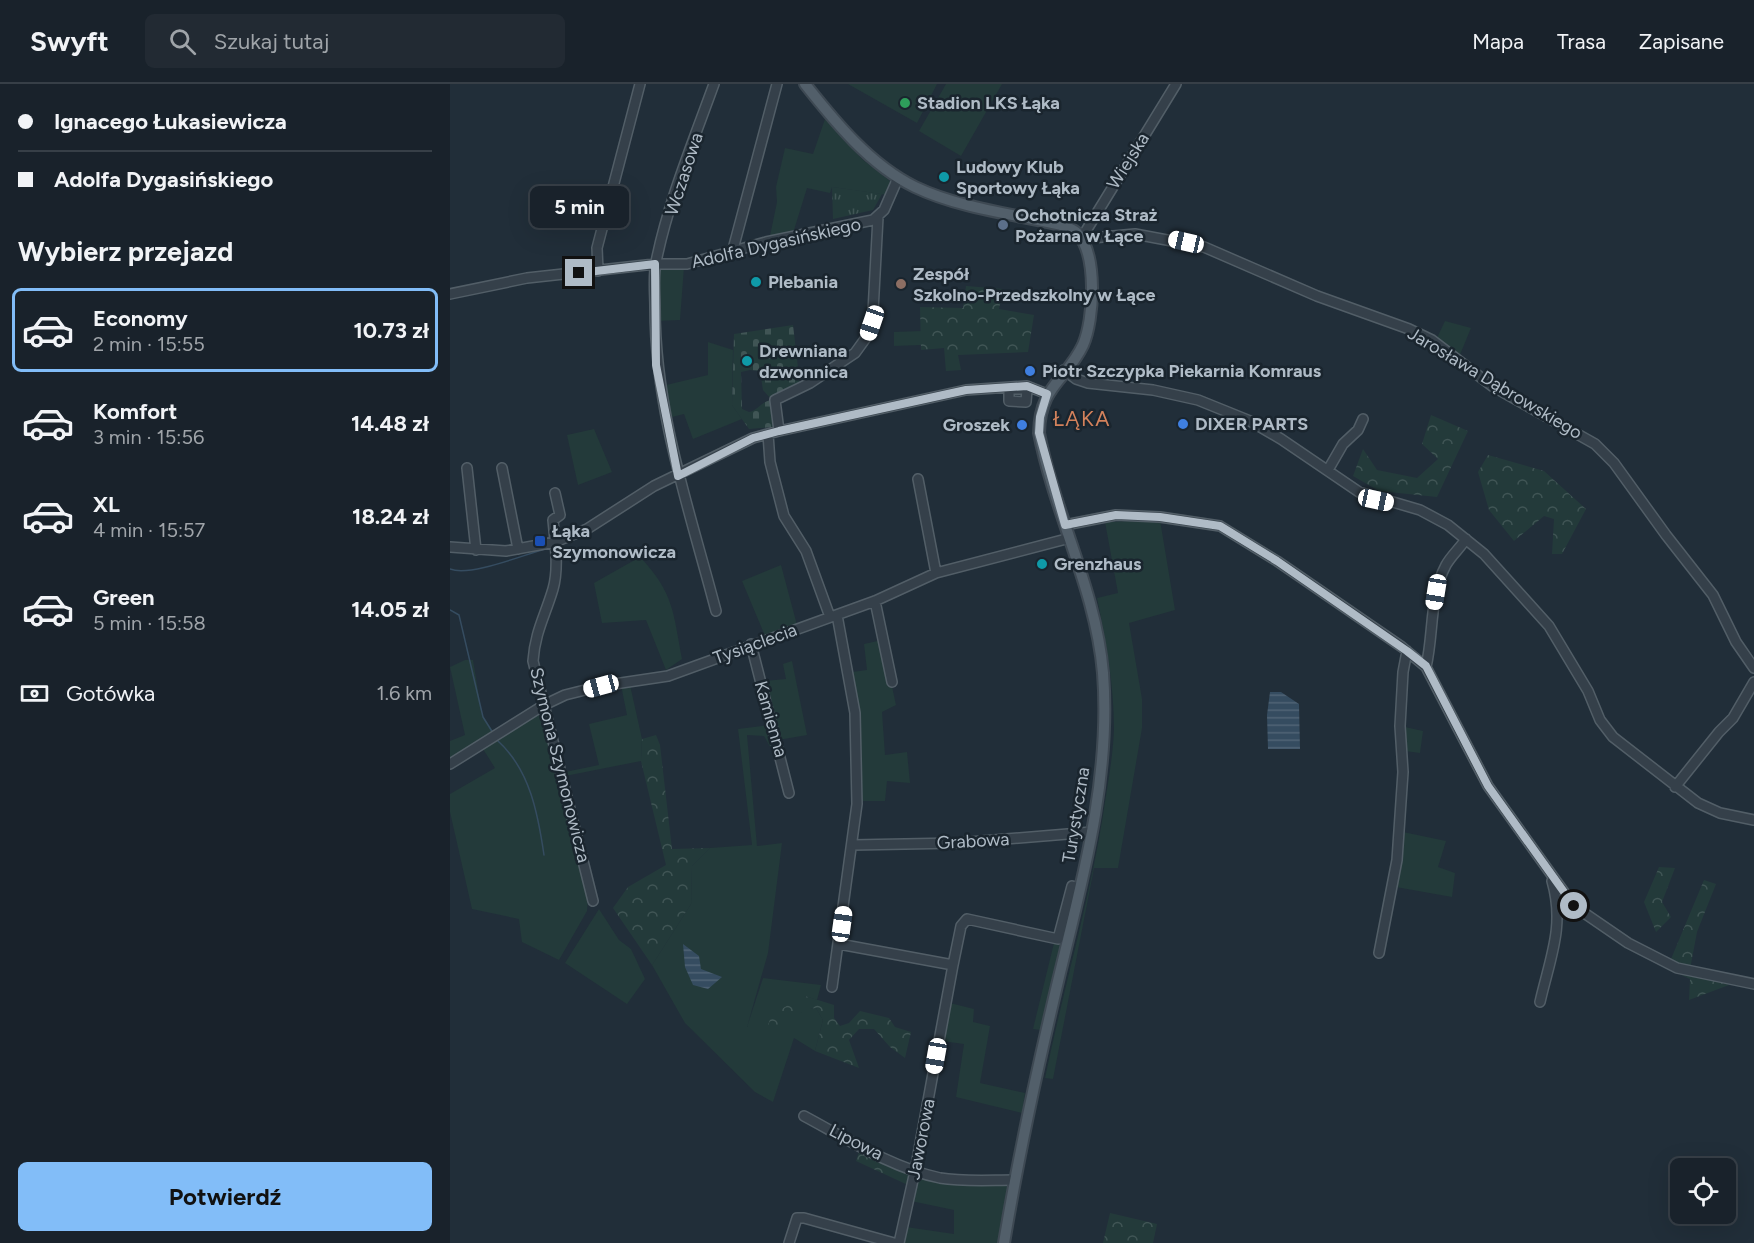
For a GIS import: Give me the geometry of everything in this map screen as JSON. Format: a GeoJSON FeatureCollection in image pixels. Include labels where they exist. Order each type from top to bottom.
{"type":"FeatureCollection","features":[{"type":"Feature","properties":{"kind":"main road"},"geometry":{"type":"LineString","coordinates":[[805,84],[847,133],[898,178],[944,198],[1061,225],[1076,232],[1081,238],[1089,259],[1091,297],[1088,328],[1082,347],[1047,394]]}},
{"type":"Feature","properties":{"kind":"main road","name":"Turystyczna"},"geometry":{"type":"LineString","coordinates":[[1004,1243],[1030,1102],[1092,832],[1103,750],[1102,672],[1094,617],[1039,433],[1040,417],[1047,394]]}},
{"type":"Feature","properties":{"kind":"street"},"geometry":{"type":"LineString","coordinates":[[598,270],[597,248],[640,84]]}},
{"type":"Feature","properties":{"kind":"street","name":"Wczasowa"},"geometry":{"type":"LineString","coordinates":[[714,84],[655,264],[656,365],[678,476],[716,611]]}},
{"type":"Feature","properties":{"kind":"street"},"geometry":{"type":"LineString","coordinates":[[732,252],[777,84]]}},
{"type":"Feature","properties":{"kind":"street","name":"Wiejska"},"geometry":{"type":"LineString","coordinates":[[1081,238],[1176,84]]}},
{"type":"Feature","properties":{"kind":"street","name":"Adolfa Dygasińskiego"},"geometry":{"type":"LineString","coordinates":[[450,294],[527,278],[655,264],[687,264],[766,242],[878,217],[898,178]]}},
{"type":"Feature","properties":{"kind":"street"},"geometry":{"type":"LineString","coordinates":[[779,431],[775,400],[810,382],[855,352],[868,335],[873,312],[878,217]]}},
{"type":"Feature","properties":{"kind":"street","name":"Jarosława Dąbrowskiego"},"geometry":{"type":"LineString","coordinates":[[1081,238],[1135,234],[1204,246],[1317,296],[1409,329],[1432,340],[1492,386],[1549,416],[1595,444],[1608,457],[1713,595],[1726,622],[1754,668]]}},
{"type":"Feature","properties":{"kind":"street"},"geometry":{"type":"LineString","coordinates":[[1064,370],[1076,379],[1088,382],[1153,390],[1198,400],[1250,421],[1359,492],[1420,510],[1448,525],[1500,570],[1549,626],[1588,691],[1600,720],[1613,737],[1675,788],[1698,803],[1720,813],[1754,820]]}},
{"type":"Feature","properties":{"kind":"street"},"geometry":{"type":"LineString","coordinates":[[450,547],[506,551],[555,542],[587,529],[654,486],[753,438],[779,431],[966,390],[1027,386],[1047,394]]}},
{"type":"Feature","properties":{"kind":"street"},"geometry":{"type":"LineString","coordinates":[[1328,470],[1343,444],[1358,430],[1363,419]]}},
{"type":"Feature","properties":{"kind":"street"},"geometry":{"type":"LineString","coordinates":[[768,434],[770,462],[784,516],[806,551],[834,616],[855,713],[858,804],[832,987]]}},
{"type":"Feature","properties":{"kind":"street"},"geometry":{"type":"LineString","coordinates":[[467,468],[476,550]]}},
{"type":"Feature","properties":{"kind":"street"},"geometry":{"type":"LineString","coordinates":[[502,468],[518,549]]}},
{"type":"Feature","properties":{"kind":"street"},"geometry":{"type":"LineString","coordinates":[[918,479],[936,573]]}},
{"type":"Feature","properties":{"kind":"street","name":"Szymona Szymonowicza"},"geometry":{"type":"LineString","coordinates":[[555,493],[560,515],[554,520],[553,588],[534,639],[533,660],[593,901]]}},
{"type":"Feature","properties":{"kind":"street"},"geometry":{"type":"LineString","coordinates":[[1065,525],[1116,515],[1160,517],[1220,526],[1277,561],[1426,666],[1478,768],[1550,876],[1574,906],[1628,943],[1677,968],[1754,984]]}},
{"type":"Feature","properties":{"kind":"street","name":"Tysiąclecia"},"geometry":{"type":"LineString","coordinates":[[450,764],[544,705],[565,695],[601,686],[668,676],[751,644],[875,601],[936,573],[1070,538]]}},
{"type":"Feature","properties":{"kind":"street"},"geometry":{"type":"LineString","coordinates":[[1426,666],[1436,592],[1446,564],[1466,539]]}},
{"type":"Feature","properties":{"kind":"street"},"geometry":{"type":"LineString","coordinates":[[875,601],[892,682]]}},
{"type":"Feature","properties":{"kind":"street","name":"Kamienna"},"geometry":{"type":"LineString","coordinates":[[751,644],[765,706],[784,766],[789,794]]}},
{"type":"Feature","properties":{"kind":"street"},"geometry":{"type":"LineString","coordinates":[[1379,953],[1398,849],[1403,772],[1400,726],[1407,651]]}},
{"type":"Feature","properties":{"kind":"street"},"geometry":{"type":"LineString","coordinates":[[1675,788],[1719,732],[1733,718],[1754,682]]}},
{"type":"Feature","properties":{"kind":"street","name":"Grabowa"},"geometry":{"type":"LineString","coordinates":[[853,845],[957,843],[1092,832]]}},
{"type":"Feature","properties":{"kind":"street"},"geometry":{"type":"LineString","coordinates":[[1540,1002],[1559,922],[1559,905],[1550,876]]}},
{"type":"Feature","properties":{"kind":"street","name":"Jaworowa"},"geometry":{"type":"LineString","coordinates":[[789,1243],[797,1218],[897,1243],[915,1171],[961,926],[967,919],[1058,939],[1072,886],[1080,888]]}},
{"type":"Feature","properties":{"kind":"street"},"geometry":{"type":"LineString","coordinates":[[839,944],[953,964]]}},
{"type":"Feature","properties":{"kind":"street","name":"Lipowa"},"geometry":{"type":"LineString","coordinates":[[804,1116],[915,1171],[941,1178],[1014,1180]]}},
{"type":"Feature","properties":{"kind":"green space","name":"Stadion LKS Łąka"},"geometry":{"type":"Polygon","coordinates":[[[848,84],[937,84],[917,123],[848,84]]]}},
{"type":"Feature","properties":{"kind":"green space"},"geometry":{"type":"Polygon","coordinates":[[[946,84],[1002,84],[961,156],[919,131],[946,84]]]}},
{"type":"Feature","properties":{"kind":"green space"},"geometry":{"type":"Polygon","coordinates":[[[825,119],[862,159],[890,181],[887,195],[832,187],[830,193],[807,188],[794,230],[770,236],[777,202],[776,187],[785,148],[813,154],[825,119]]]}},
{"type":"Feature","properties":{"kind":"green space"},"geometry":{"type":"Polygon","coordinates":[[[832,187],[882,194],[873,210],[833,219],[832,187]]]}},
{"type":"Feature","properties":{"kind":"green space"},"geometry":{"type":"Polygon","coordinates":[[[684,267],[680,320],[657,321],[659,269],[684,267]]]}},
{"type":"Feature","properties":{"kind":"green space"},"geometry":{"type":"Polygon","coordinates":[[[966,286],[1003,289],[999,309],[1034,315],[1028,352],[958,355],[961,370],[946,371],[944,348],[921,350],[920,307],[963,308],[966,286]]]}},
{"type":"Feature","properties":{"kind":"green space"},"geometry":{"type":"Polygon","coordinates":[[[1445,321],[1471,328],[1459,357],[1436,340],[1445,321]]]}},
{"type":"Feature","properties":{"kind":"green space"},"geometry":{"type":"Polygon","coordinates":[[[793,325],[800,385],[773,399],[773,427],[749,429],[732,405],[734,334],[793,325]],[[760,371],[741,372],[742,409],[749,412],[772,400],[763,390],[760,371]]]}},
{"type":"Feature","properties":{"kind":"green space"},"geometry":{"type":"Polygon","coordinates":[[[921,331],[921,345],[894,346],[894,332],[921,331]]]}},
{"type":"Feature","properties":{"kind":"green space"},"geometry":{"type":"Polygon","coordinates":[[[708,342],[733,350],[732,405],[742,419],[693,439],[684,414],[668,418],[662,386],[708,375],[708,342]]]}},
{"type":"Feature","properties":{"kind":"green space"},"geometry":{"type":"Polygon","coordinates":[[[1431,415],[1468,431],[1437,497],[1379,491],[1353,476],[1363,449],[1377,470],[1417,478],[1438,459],[1422,444],[1431,415]]]}},
{"type":"Feature","properties":{"kind":"green space"},"geometry":{"type":"Polygon","coordinates":[[[594,429],[612,472],[578,485],[567,435],[594,429]]]}},
{"type":"Feature","properties":{"kind":"green space"},"geometry":{"type":"Polygon","coordinates":[[[1488,455],[1544,471],[1586,509],[1562,554],[1552,554],[1554,519],[1544,516],[1514,541],[1489,510],[1478,472],[1488,455]]]}},
{"type":"Feature","properties":{"kind":"green space"},"geometry":{"type":"Polygon","coordinates":[[[1160,520],[1175,610],[1129,623],[1142,699],[1142,728],[1118,868],[1094,868],[1053,1079],[1045,1078],[1091,881],[1112,751],[1114,713],[1111,680],[1097,598],[1118,593],[1105,522],[1160,520]]]}},
{"type":"Feature","properties":{"kind":"green space"},"geometry":{"type":"Polygon","coordinates":[[[640,557],[660,582],[674,616],[682,659],[666,670],[646,620],[602,623],[594,583],[640,557]]]}},
{"type":"Feature","properties":{"kind":"green space"},"geometry":{"type":"Polygon","coordinates":[[[781,565],[797,625],[765,636],[742,581],[781,565]]]}},
{"type":"Feature","properties":{"kind":"green space"},"geometry":{"type":"Polygon","coordinates":[[[882,640],[896,705],[882,712],[885,755],[907,752],[910,783],[887,781],[885,801],[861,801],[852,672],[867,670],[864,644],[882,640]]]}},
{"type":"Feature","properties":{"kind":"green space"},"geometry":{"type":"Polygon","coordinates":[[[465,660],[473,660],[482,714],[495,734],[450,760],[450,741],[465,735],[450,667],[465,660]]]}},
{"type":"Feature","properties":{"kind":"green space"},"geometry":{"type":"Polygon","coordinates":[[[792,661],[807,735],[778,740],[781,766],[764,736],[747,735],[757,846],[782,843],[768,953],[747,1027],[763,978],[821,985],[817,1000],[805,996],[790,1019],[806,1009],[816,1008],[823,1020],[815,1051],[794,1038],[773,1102],[755,1092],[685,1023],[652,965],[691,904],[692,866],[710,848],[752,845],[738,729],[771,725],[764,681],[786,679],[783,664],[792,661]]]}},
{"type":"Feature","properties":{"kind":"green space"},"geometry":{"type":"Polygon","coordinates":[[[621,685],[630,685],[642,739],[641,761],[565,776],[565,772],[599,765],[589,724],[627,715],[621,685]]]}},
{"type":"Feature","properties":{"kind":"green space"},"geometry":{"type":"Polygon","coordinates":[[[542,712],[588,898],[587,911],[559,960],[522,942],[519,919],[472,909],[450,812],[450,794],[495,768],[483,749],[542,712]]]}},
{"type":"Feature","properties":{"kind":"green space"},"geometry":{"type":"Polygon","coordinates":[[[1405,727],[1423,731],[1420,753],[1405,751],[1405,727]]]}},
{"type":"Feature","properties":{"kind":"green space"},"geometry":{"type":"Polygon","coordinates":[[[656,735],[660,745],[672,849],[710,848],[692,866],[691,904],[652,965],[613,908],[628,887],[666,865],[641,761],[642,739],[656,735]]]}},
{"type":"Feature","properties":{"kind":"green space"},"geometry":{"type":"Polygon","coordinates":[[[1403,832],[1446,841],[1438,867],[1455,873],[1452,897],[1396,887],[1403,832]]]}},
{"type":"Feature","properties":{"kind":"green space"},"geometry":{"type":"Polygon","coordinates":[[[1659,867],[1675,868],[1662,902],[1671,917],[1656,932],[1644,902],[1659,867]]]}},
{"type":"Feature","properties":{"kind":"green space"},"geometry":{"type":"Polygon","coordinates":[[[1704,880],[1716,884],[1697,932],[1690,969],[1671,959],[1704,880]]]}},
{"type":"Feature","properties":{"kind":"green space"},"geometry":{"type":"Polygon","coordinates":[[[1073,898],[1041,1030],[1033,1029],[1054,943],[1060,941],[1073,898]]]}},
{"type":"Feature","properties":{"kind":"green space"},"geometry":{"type":"Polygon","coordinates":[[[599,909],[619,940],[631,949],[645,979],[627,1004],[565,963],[599,909]]]}},
{"type":"Feature","properties":{"kind":"green space"},"geometry":{"type":"Polygon","coordinates":[[[1676,970],[1729,985],[1689,1000],[1690,979],[1675,972],[1676,970]]]}},
{"type":"Feature","properties":{"kind":"green space"},"geometry":{"type":"Polygon","coordinates":[[[805,996],[834,1005],[834,1018],[840,1026],[849,1023],[860,1011],[889,1018],[895,1027],[911,1032],[905,1058],[890,1047],[874,1029],[859,1029],[849,1040],[859,1068],[815,1051],[823,1020],[816,1008],[797,1015],[776,1039],[765,1033],[772,1014],[805,996]]]}},
{"type":"Feature","properties":{"kind":"green space"},"geometry":{"type":"Polygon","coordinates":[[[950,1003],[974,1009],[973,1022],[990,1026],[980,1083],[1025,1093],[1022,1113],[956,1097],[964,1044],[942,1041],[950,1003]]]}},
{"type":"Feature","properties":{"kind":"green space"},"geometry":{"type":"Polygon","coordinates":[[[860,1149],[911,1172],[908,1185],[856,1161],[860,1149]]]}},
{"type":"Feature","properties":{"kind":"green space"},"geometry":{"type":"Polygon","coordinates":[[[917,1176],[1009,1184],[999,1243],[903,1243],[906,1227],[954,1234],[954,1210],[911,1201],[917,1176]]]}},
{"type":"Feature","properties":{"kind":"green space"},"geometry":{"type":"Polygon","coordinates":[[[1110,1213],[1157,1224],[1153,1243],[1103,1243],[1110,1213]]]}},
{"type":"Feature","properties":{"kind":"water"},"geometry":{"type":"Polygon","coordinates":[[[1270,692],[1281,692],[1299,704],[1300,749],[1268,749],[1267,715],[1270,692]]]}},
{"type":"Feature","properties":{"kind":"water"},"geometry":{"type":"Polygon","coordinates":[[[683,944],[699,956],[701,969],[722,977],[708,989],[693,985],[685,967],[683,944]]]}},
{"type":"Feature","properties":{"kind":"waterway"},"geometry":{"type":"LineString","coordinates":[[450,569],[459,571],[483,568],[545,549]]}},
{"type":"Feature","properties":{"kind":"waterway"},"geometry":{"type":"LineString","coordinates":[[450,610],[459,615],[483,717],[493,733]]}},
{"type":"Feature","properties":{"kind":"waterway"},"geometry":{"type":"LineString","coordinates":[[498,741],[518,765],[525,779],[539,824],[544,855]]}},
{"type":"Feature","properties":{"kind":"place","name":"Stadion LKS Łąka"},"geometry":{"type":"Point","coordinates":[905,103]}},
{"type":"Feature","properties":{"kind":"place","name":"Ludowy Klub Sportowy Łąka"},"geometry":{"type":"Point","coordinates":[944,177]}},
{"type":"Feature","properties":{"kind":"place","name":"Ochotnicza Straż Pożarna w Łące"},"geometry":{"type":"Point","coordinates":[1003,225]}},
{"type":"Feature","properties":{"kind":"place","name":"Plebania"},"geometry":{"type":"Point","coordinates":[756,282]}},
{"type":"Feature","properties":{"kind":"place","name":"Zespół Szkolno-Przedszkolny w Łące"},"geometry":{"type":"Point","coordinates":[901,284]}},
{"type":"Feature","properties":{"kind":"place","name":"Drewniana dzwonnica"},"geometry":{"type":"Point","coordinates":[747,361]}},
{"type":"Feature","properties":{"kind":"place","name":"Piotr Szczypka Piekarnia Komraus"},"geometry":{"type":"Point","coordinates":[1030,371]}},
{"type":"Feature","properties":{"kind":"place","name":"DIXER PARTS"},"geometry":{"type":"Point","coordinates":[1183,424]}},
{"type":"Feature","properties":{"kind":"place","name":"Groszek"},"geometry":{"type":"Point","coordinates":[1022,425]}},
{"type":"Feature","properties":{"kind":"place","name":"Łąka Szymonowicza"},"geometry":{"type":"Point","coordinates":[540,541]}},
{"type":"Feature","properties":{"kind":"place","name":"Grenzhaus"},"geometry":{"type":"Point","coordinates":[1042,564]}},
{"type":"Feature","properties":{"kind":"district","name":"ŁĄKA"},"geometry":{"type":"Point","coordinates":[1082,418]}},
{"type":"Feature","properties":{"kind":"route"},"geometry":{"type":"LineString","coordinates":[[579,273],[655,264],[656,365],[678,476],[753,438],[931,397],[982,388],[1027,386],[1035,387],[1047,394],[1040,417],[1039,433],[1042,451],[1065,525],[1116,515],[1160,517],[1220,526],[1277,561],[1407,651],[1426,666],[1488,786],[1550,876],[1574,906]]}}]}
